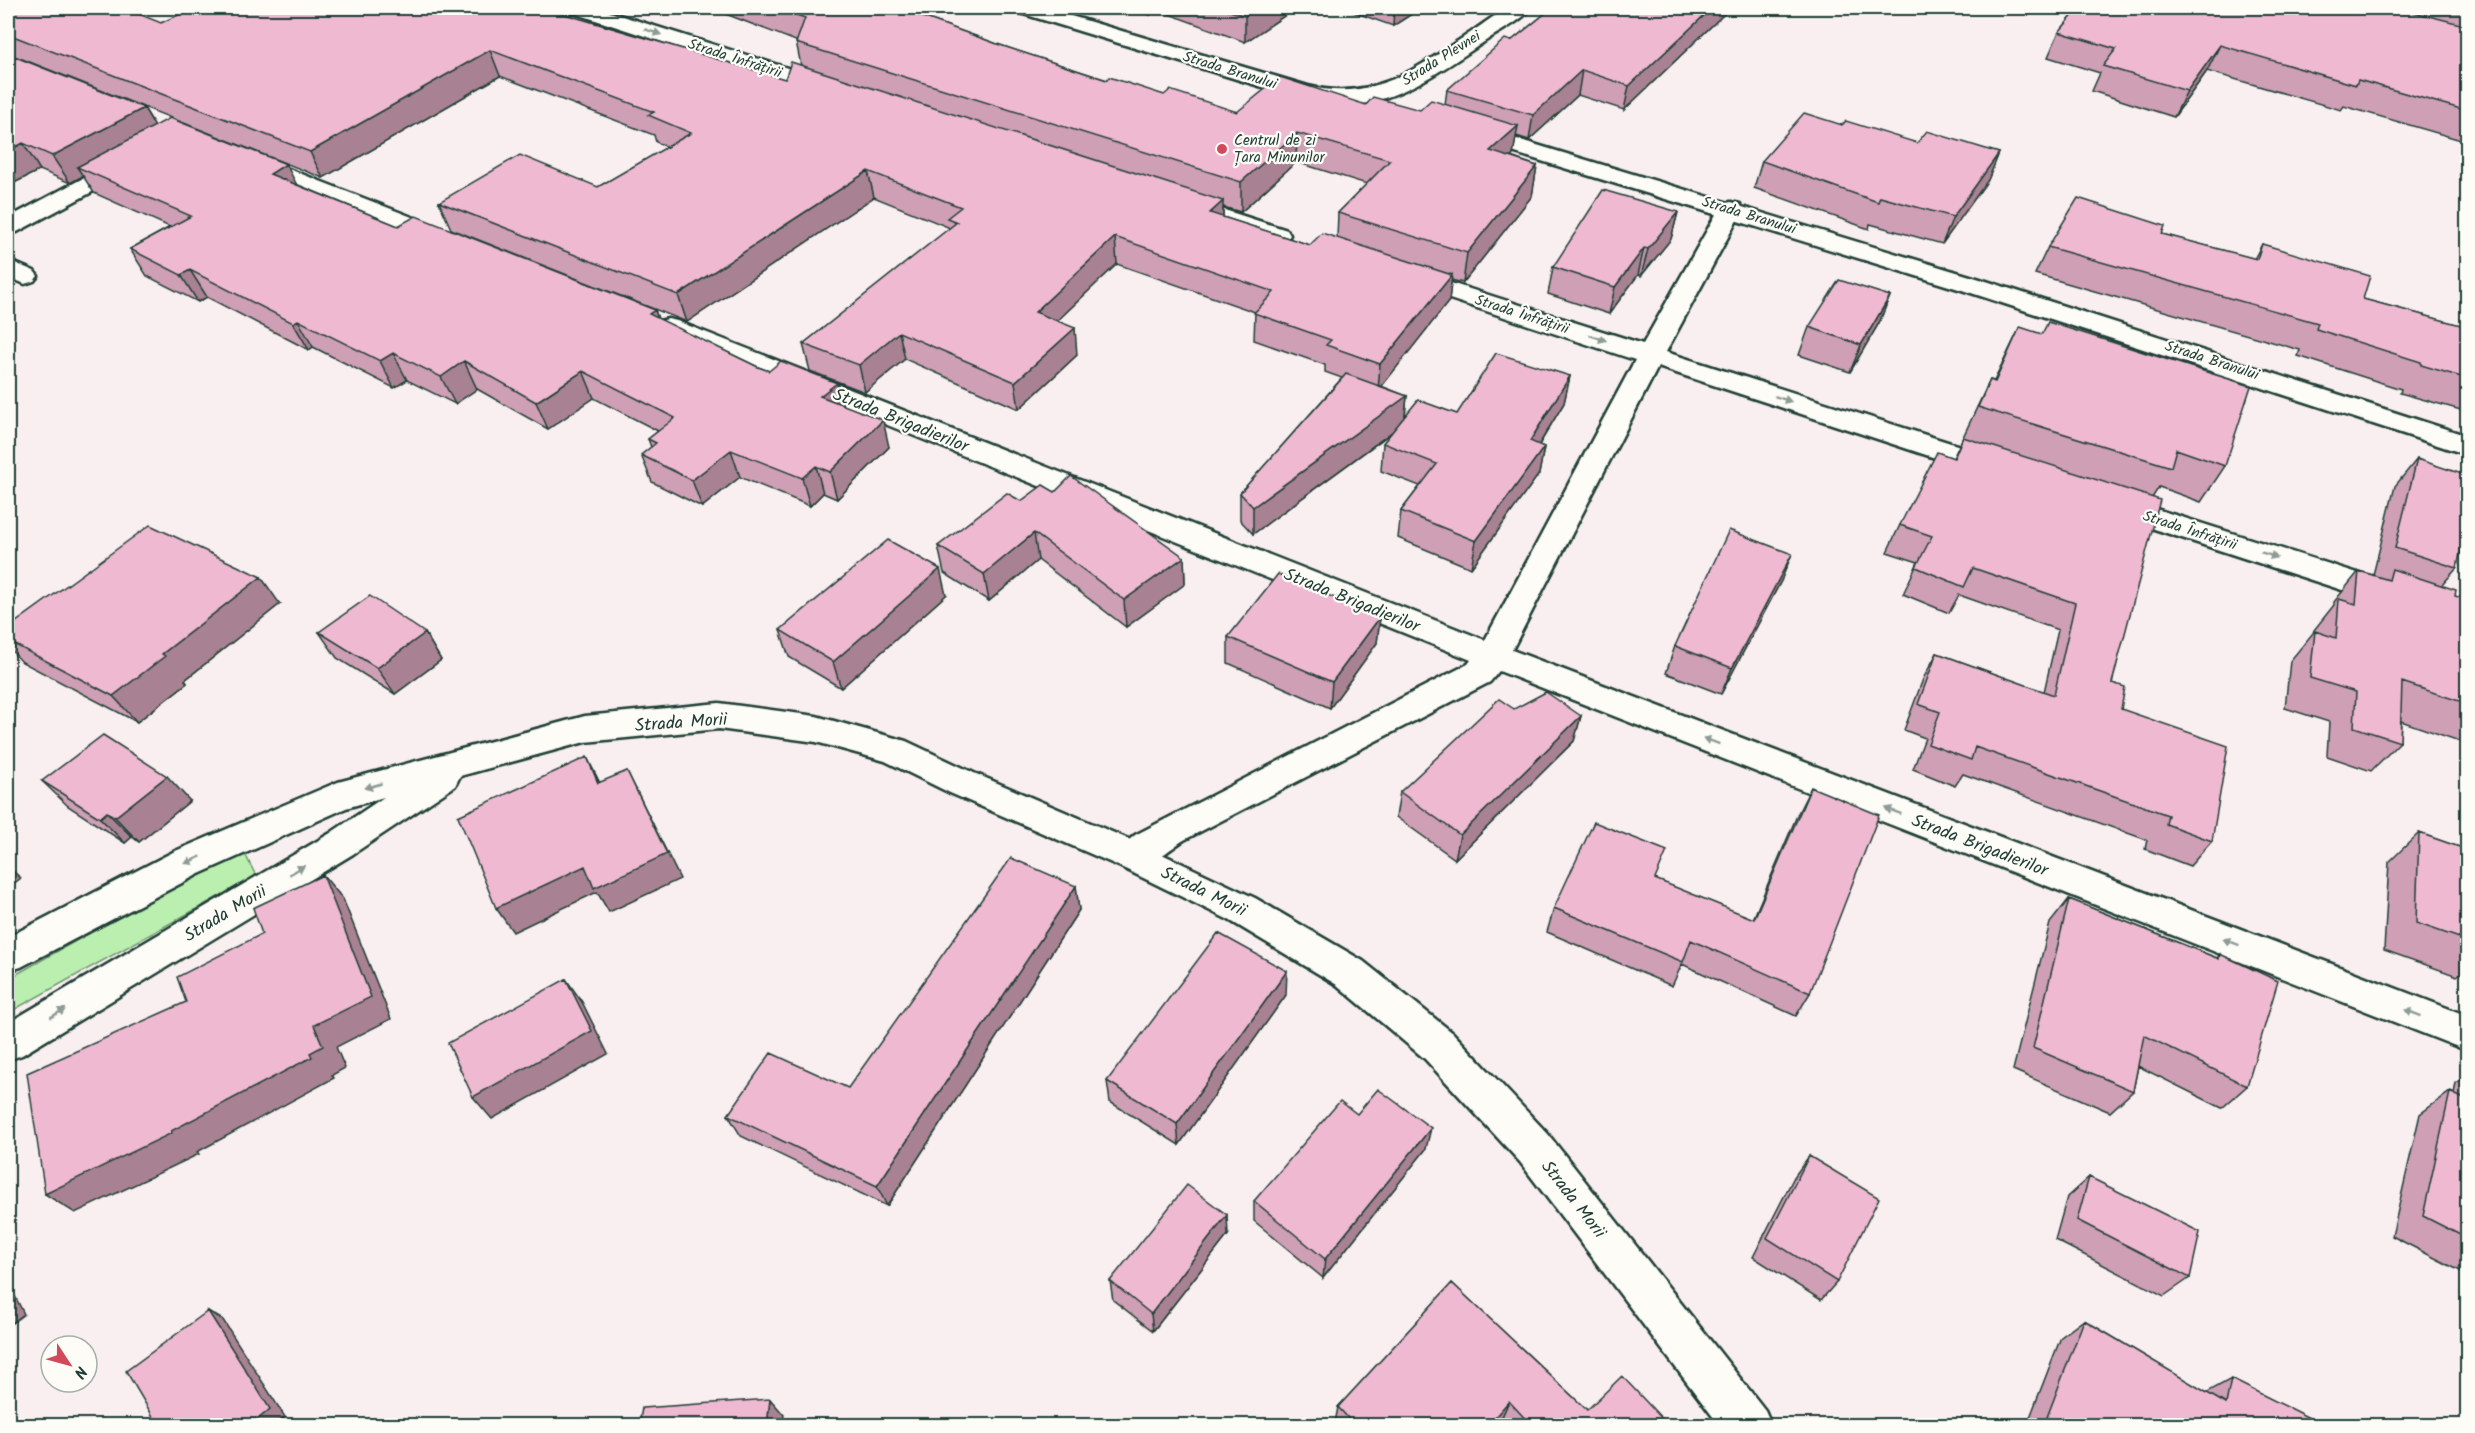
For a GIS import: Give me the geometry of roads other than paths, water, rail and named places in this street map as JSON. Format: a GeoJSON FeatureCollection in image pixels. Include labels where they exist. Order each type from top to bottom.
{"type":"FeatureCollection","features":[{"type":"Feature","properties":{"kind":"street","name":"Strada Înfrățirii"},"geometry":{"type":"LineString","coordinates":[[578,8],[852,96]]}},
{"type":"Feature","properties":{"kind":"street","name":"Strada Branului"},"geometry":{"type":"LineString","coordinates":[[1024,8],[1300,91],[1327,98],[1357,98],[1400,111]]}},
{"type":"Feature","properties":{"kind":"street","name":"Strada Plevnei"},"geometry":{"type":"LineString","coordinates":[[1357,98],[1385,91],[1407,81],[1521,8]]}},
{"type":"Feature","properties":{"kind":"street","name":"Strada Branului"},"geometry":{"type":"LineString","coordinates":[[1444,124],[1731,209],[2256,374],[2468,446]]}},
{"type":"Feature","properties":{"kind":"street"},"geometry":{"type":"LineString","coordinates":[[8,227],[152,151]]}},
{"type":"Feature","properties":{"kind":"street"},"geometry":{"type":"LineString","coordinates":[[228,152],[472,249]]}},
{"type":"Feature","properties":{"kind":"street"},"geometry":{"type":"LineString","coordinates":[[1160,196],[1297,241]]}},
{"type":"Feature","properties":{"kind":"street"},"geometry":{"type":"LineString","coordinates":[[1134,857],[1147,845],[1172,830],[1479,673],[1493,656],[1650,356],[1731,209]]}},
{"type":"Feature","properties":{"kind":"street","name":"Strada Înfrățirii"},"geometry":{"type":"LineString","coordinates":[[1388,270],[2025,477]]}},
{"type":"Feature","properties":{"kind":"street","name":"Strada Brigadierilor"},"geometry":{"type":"LineString","coordinates":[[638,316],[1493,656],[2468,1034]]}},
{"type":"Feature","properties":{"kind":"street","name":"Strada Înfrățirii"},"geometry":{"type":"LineString","coordinates":[[2093,499],[2468,620]]}},
{"type":"Feature","properties":{"kind":"street","name":"Strada Morii"},"geometry":{"type":"LineString","coordinates":[[8,955],[186,863],[338,796],[470,758],[585,729],[719,716],[816,729],[894,750],[962,783],[1134,857],[1242,909],[1350,973],[1439,1046],[1534,1148],[1749,1425]]}},
{"type":"Feature","properties":{"kind":"street","name":"Strada Morii"},"geometry":{"type":"LineString","coordinates":[[8,1043],[341,844],[470,758]]}},
{"type":"Feature","properties":{"kind":"place","name":"Centrul de zi Țara Minunilor"},"geometry":{"type":"Point","coordinates":[1222,149]}}]}
